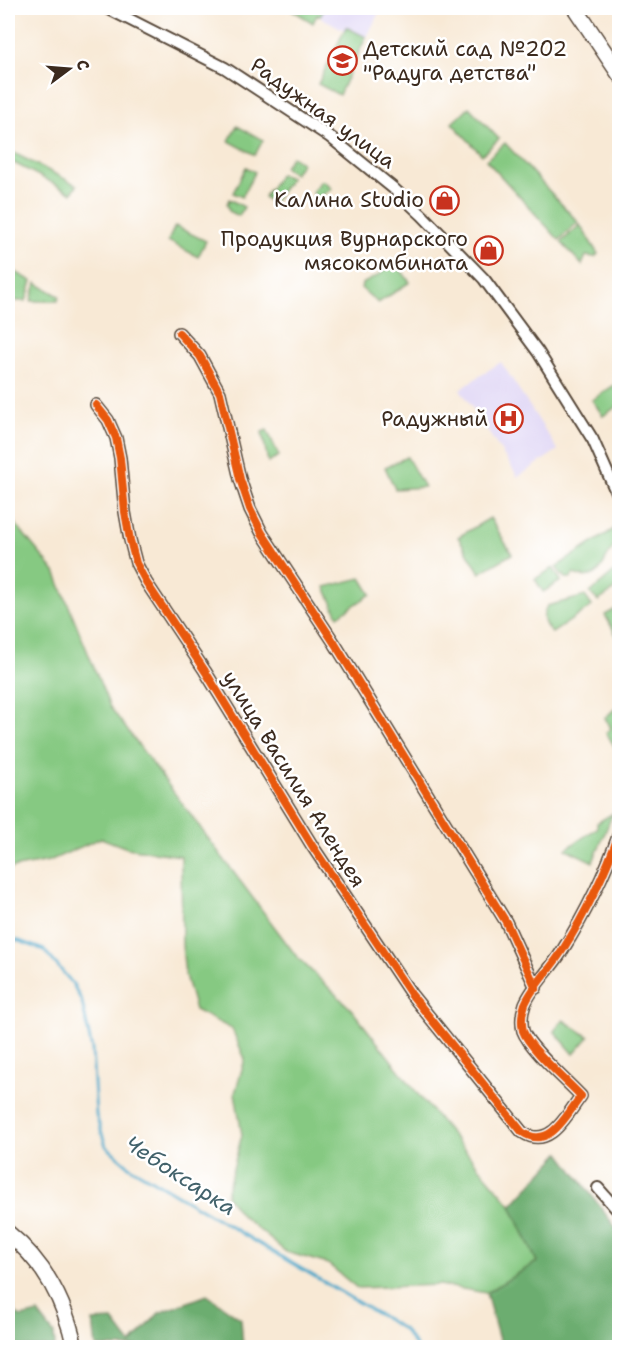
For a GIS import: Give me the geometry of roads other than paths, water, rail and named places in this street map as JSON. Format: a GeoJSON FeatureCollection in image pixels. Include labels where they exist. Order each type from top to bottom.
{"type":"FeatureCollection","features":[{"type":"Feature","properties":{"kind":"main road"},"geometry":{"type":"LineString","coordinates":[[575,8],[617,64]]}},
{"type":"Feature","properties":{"kind":"main road"},"geometry":{"type":"LineString","coordinates":[[587,8],[617,64]]}},
{"type":"Feature","properties":{"kind":"main road"},"geometry":{"type":"LineString","coordinates":[[8,1233],[24,1246],[53,1284],[62,1303],[75,1347]]}},
{"type":"Feature","properties":{"kind":"street","name":"Радужная улица"},"geometry":{"type":"LineString","coordinates":[[107,8],[234,74],[330,137],[393,188],[422,215],[484,279],[538,352],[593,440],[620,501]]}},
{"type":"Feature","properties":{"kind":"street"},"geometry":{"type":"LineString","coordinates":[[179,333],[203,362],[219,393],[240,479],[258,527],[335,644],[506,922],[536,988]]}},
{"type":"Feature","properties":{"kind":"street","name":"улица Василия Алендея"},"geometry":{"type":"LineString","coordinates":[[96,405],[108,420],[116,438],[130,540],[136,563],[146,582],[205,671],[313,847],[405,986],[522,1132],[532,1137],[546,1137],[581,1096],[530,1043],[523,1030],[524,1006],[536,988]]}},
{"type":"Feature","properties":{"kind":"street"},"geometry":{"type":"LineString","coordinates":[[536,988],[560,954],[588,907],[620,831]]}},
{"type":"Feature","properties":{"kind":"street"},"geometry":{"type":"LineString","coordinates":[[598,1188],[620,1213]]}},
{"type":"Feature","properties":{"kind":"waterway","name":"Чебоксарка"},"geometry":{"type":"LineString","coordinates":[[8,937],[44,950],[73,984],[82,1002],[92,1050],[96,1115],[106,1146],[130,1167],[403,1329],[417,1348]]}},
{"type":"Feature","properties":{"kind":"place","name":"Детский сад №202 \"Радуга детства\""},"geometry":{"type":"Point","coordinates":[342,61]}},
{"type":"Feature","properties":{"kind":"place","name":"КаЛина Studio"},"geometry":{"type":"Point","coordinates":[445,200]}},
{"type":"Feature","properties":{"kind":"place","name":"Продукция Вурнарского мясокомбината"},"geometry":{"type":"Point","coordinates":[489,251]}},
{"type":"Feature","properties":{"kind":"place","name":"Радужный"},"geometry":{"type":"Point","coordinates":[509,419]}}]}
